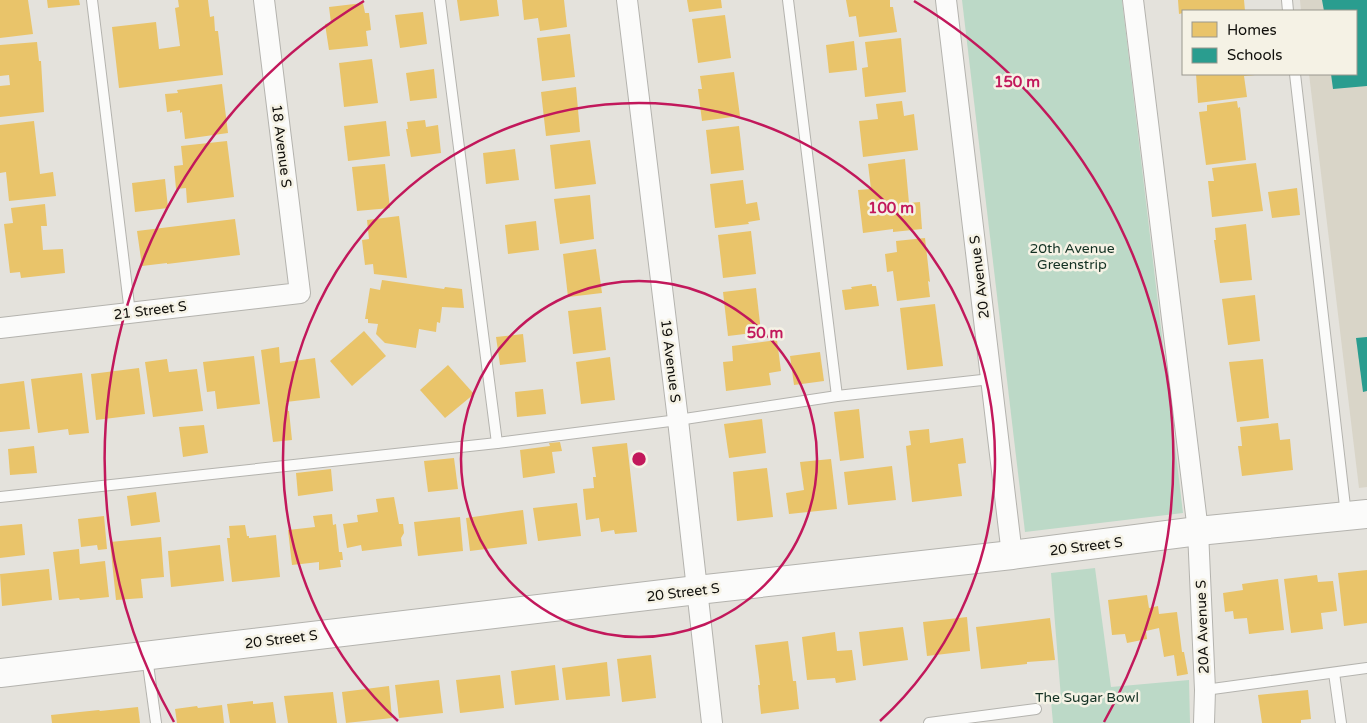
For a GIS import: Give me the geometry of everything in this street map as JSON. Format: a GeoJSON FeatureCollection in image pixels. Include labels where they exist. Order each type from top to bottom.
{"type":"FeatureCollection","features":[{"type":"Feature","properties":{"kind":"street","name":"18 Avenue S"},"geometry":{"type":"LineString","coordinates":[[264,0],[300,293]]}},
{"type":"Feature","properties":{"kind":"street","name":"19 Avenue S"},"geometry":{"type":"LineString","coordinates":[[626,0],[678,420],[712,723]]}},
{"type":"Feature","properties":{"kind":"street","name":"20 Avenue S"},"geometry":{"type":"LineString","coordinates":[[946,0],[1012,555]]}},
{"type":"Feature","properties":{"kind":"street"},"geometry":{"type":"LineString","coordinates":[[1133,0],[1198,531]]}},
{"type":"Feature","properties":{"kind":"street","name":"21 Street S"},"geometry":{"type":"LineString","coordinates":[[0,328],[300,293]]}},
{"type":"Feature","properties":{"kind":"street","name":"20 Street S"},"geometry":{"type":"LineString","coordinates":[[0,673],[697,590],[1012,555],[1198,531],[1357,515]]}},
{"type":"Feature","properties":{"kind":"street","name":"20A Avenue S"},"geometry":{"type":"LineString","coordinates":[[1198,531],[1205,690],[1204,723]]}},
{"type":"Feature","properties":{"kind":"lane"},"geometry":{"type":"LineString","coordinates":[[92,0],[130,313]]}},
{"type":"Feature","properties":{"kind":"lane"},"geometry":{"type":"LineString","coordinates":[[440,0],[497,443]]}},
{"type":"Feature","properties":{"kind":"lane"},"geometry":{"type":"LineString","coordinates":[[788,0],[837,396]]}},
{"type":"Feature","properties":{"kind":"lane"},"geometry":{"type":"LineString","coordinates":[[1295,75],[1357,515]]}},
{"type":"Feature","properties":{"kind":"lane"},"geometry":{"type":"LineString","coordinates":[[0,497],[497,443],[678,420],[837,396],[991,379]]}},
{"type":"Feature","properties":{"kind":"lane"},"geometry":{"type":"LineString","coordinates":[[147,655],[156,723]]}},
{"type":"Feature","properties":{"kind":"lane"},"geometry":{"type":"LineString","coordinates":[[1205,690],[1367,668]]}},
{"type":"Feature","properties":{"kind":"lane"},"geometry":{"type":"LineString","coordinates":[[1334,673],[1341,723]]}},
{"type":"Feature","properties":{"kind":"lane"},"geometry":{"type":"LineString","coordinates":[[929,723],[1036,709]]}},
{"type":"Feature","properties":{"kind":"shaded area"},"geometry":{"type":"Polygon","coordinates":[[[1300,0],[1367,0],[1367,487],[1359,488],[1309,75],[1357,75],[1357,10],[1301,10],[1300,0]]]}},
{"type":"Feature","properties":{"kind":"green space","name":"20th Avenue Greenstrip"},"geometry":{"type":"Polygon","coordinates":[[[962,0],[1122,0],[1183,513],[1025,532],[962,0]]]}},
{"type":"Feature","properties":{"kind":"green space","name":"The Sugar Bowl"},"geometry":{"type":"Polygon","coordinates":[[[1095,568],[1111,687],[1189,680],[1190,723],[1053,723],[1051,701],[1061,698],[1051,573],[1095,568]]]}},
{"type":"Feature","properties":{"kind":"building: Homes"},"geometry":{"type":"Polygon","coordinates":[[[0,0],[28,0],[33,34],[0,38],[0,0]]]}},
{"type":"Feature","properties":{"kind":"building: Homes"},"geometry":{"type":"Polygon","coordinates":[[[47,0],[79,0],[80,5],[48,8],[47,0]]]}},
{"type":"Feature","properties":{"kind":"building: Homes"},"geometry":{"type":"Polygon","coordinates":[[[178,0],[208,0],[210,17],[214,16],[215,31],[218,31],[223,75],[119,88],[112,27],[156,22],[159,49],[180,46],[175,8],[179,7],[178,0]]]}},
{"type":"Feature","properties":{"kind":"building: Homes"},"geometry":{"type":"Polygon","coordinates":[[[457,0],[497,0],[499,16],[460,21],[457,0]]]}},
{"type":"Feature","properties":{"kind":"building: Homes"},"geometry":{"type":"Polygon","coordinates":[[[522,0],[564,0],[567,27],[540,31],[538,18],[524,20],[522,0]]]}},
{"type":"Feature","properties":{"kind":"building: Homes"},"geometry":{"type":"Polygon","coordinates":[[[687,0],[721,0],[722,8],[689,12],[687,0]]]}},
{"type":"Feature","properties":{"kind":"building: Homes"},"geometry":{"type":"Polygon","coordinates":[[[846,0],[890,0],[897,32],[859,37],[856,16],[849,17],[846,0]]]}},
{"type":"Feature","properties":{"kind":"building: Homes"},"geometry":{"type":"Polygon","coordinates":[[[1178,0],[1244,0],[1245,10],[1182,10],[1182,13],[1179,14],[1178,0]]]}},
{"type":"Feature","properties":{"kind":"building: Homes"},"geometry":{"type":"Polygon","coordinates":[[[363,3],[365,13],[369,13],[371,30],[366,31],[368,46],[329,50],[325,24],[331,23],[329,7],[363,3]]]}},
{"type":"Feature","properties":{"kind":"building: Homes"},"geometry":{"type":"Polygon","coordinates":[[[423,12],[427,44],[400,48],[395,15],[423,12]]]}},
{"type":"Feature","properties":{"kind":"building: Homes"},"geometry":{"type":"Polygon","coordinates":[[[725,15],[731,58],[698,63],[692,19],[725,15]]]}},
{"type":"Feature","properties":{"kind":"building: Homes"},"geometry":{"type":"Polygon","coordinates":[[[570,34],[575,77],[542,81],[537,38],[570,34]]]}},
{"type":"Feature","properties":{"kind":"building: Homes"},"geometry":{"type":"Polygon","coordinates":[[[901,38],[906,92],[865,97],[862,68],[868,67],[865,42],[901,38]]]}},
{"type":"Feature","properties":{"kind":"building: Homes"},"geometry":{"type":"Polygon","coordinates":[[[854,41],[857,70],[829,73],[826,45],[854,41]]]}},
{"type":"Feature","properties":{"kind":"building: Homes"},"geometry":{"type":"Polygon","coordinates":[[[37,42],[39,61],[41,61],[44,112],[0,117],[0,86],[10,85],[9,75],[0,76],[0,45],[37,42]]]}},
{"type":"Feature","properties":{"kind":"building: Homes"},"geometry":{"type":"Polygon","coordinates":[[[372,59],[378,103],[344,107],[339,63],[372,59]]]}},
{"type":"Feature","properties":{"kind":"building: Homes"},"geometry":{"type":"Polygon","coordinates":[[[434,69],[437,98],[410,101],[406,73],[434,69]]]}},
{"type":"Feature","properties":{"kind":"building: Homes"},"geometry":{"type":"Polygon","coordinates":[[[734,72],[740,116],[702,121],[698,89],[702,89],[700,76],[734,72]]]}},
{"type":"Feature","properties":{"kind":"building: Homes"},"geometry":{"type":"Polygon","coordinates":[[[1196,75],[1255,75],[1244,76],[1247,97],[1198,103],[1196,75]]]}},
{"type":"Feature","properties":{"kind":"building: Homes"},"geometry":{"type":"Polygon","coordinates":[[[222,84],[228,133],[185,139],[182,112],[180,113],[180,110],[167,112],[165,94],[178,93],[177,90],[222,84]]]}},
{"type":"Feature","properties":{"kind":"building: Homes"},"geometry":{"type":"Polygon","coordinates":[[[576,87],[580,132],[546,136],[541,92],[576,87]]]}},
{"type":"Feature","properties":{"kind":"building: Homes"},"geometry":{"type":"Polygon","coordinates":[[[902,101],[904,116],[914,114],[918,150],[863,157],[859,121],[878,119],[876,104],[902,101]]]}},
{"type":"Feature","properties":{"kind":"building: Homes"},"geometry":{"type":"Polygon","coordinates":[[[1237,101],[1238,108],[1240,107],[1246,160],[1206,165],[1199,112],[1207,111],[1207,105],[1237,101]]]}},
{"type":"Feature","properties":{"kind":"building: Homes"},"geometry":{"type":"Polygon","coordinates":[[[425,120],[426,127],[438,125],[441,153],[411,157],[406,129],[408,129],[407,122],[425,120]]]}},
{"type":"Feature","properties":{"kind":"building: Homes"},"geometry":{"type":"Polygon","coordinates":[[[34,121],[40,174],[53,172],[56,196],[9,201],[6,172],[0,173],[0,125],[34,121]]]}},
{"type":"Feature","properties":{"kind":"building: Homes"},"geometry":{"type":"Polygon","coordinates":[[[386,121],[390,156],[348,161],[344,126],[386,121]]]}},
{"type":"Feature","properties":{"kind":"building: Homes"},"geometry":{"type":"Polygon","coordinates":[[[739,126],[744,170],[711,174],[706,130],[739,126]]]}},
{"type":"Feature","properties":{"kind":"building: Homes"},"geometry":{"type":"Polygon","coordinates":[[[590,140],[596,184],[555,189],[550,145],[590,140]]]}},
{"type":"Feature","properties":{"kind":"building: Homes"},"geometry":{"type":"Polygon","coordinates":[[[227,141],[234,197],[187,203],[186,188],[176,189],[174,166],[183,165],[181,146],[227,141]]]}},
{"type":"Feature","properties":{"kind":"building: Homes"},"geometry":{"type":"Polygon","coordinates":[[[515,149],[519,180],[486,184],[483,153],[515,149]]]}},
{"type":"Feature","properties":{"kind":"building: Homes"},"geometry":{"type":"Polygon","coordinates":[[[905,159],[909,203],[920,202],[922,229],[893,232],[893,229],[863,233],[858,190],[871,189],[868,164],[905,159]]]}},
{"type":"Feature","properties":{"kind":"building: Homes"},"geometry":{"type":"Polygon","coordinates":[[[1256,163],[1263,211],[1212,217],[1208,181],[1214,181],[1212,168],[1256,163]]]}},
{"type":"Feature","properties":{"kind":"building: Homes"},"geometry":{"type":"Polygon","coordinates":[[[385,164],[390,208],[357,211],[352,167],[385,164]]]}},
{"type":"Feature","properties":{"kind":"building: Homes"},"geometry":{"type":"Polygon","coordinates":[[[165,179],[168,208],[135,212],[132,183],[165,179]]]}},
{"type":"Feature","properties":{"kind":"building: Homes"},"geometry":{"type":"Polygon","coordinates":[[[743,180],[746,204],[757,202],[760,220],[748,222],[749,224],[715,228],[710,184],[743,180]]]}},
{"type":"Feature","properties":{"kind":"building: Homes"},"geometry":{"type":"Polygon","coordinates":[[[1297,188],[1300,215],[1272,218],[1268,192],[1297,188]]]}},
{"type":"Feature","properties":{"kind":"building: Homes"},"geometry":{"type":"Polygon","coordinates":[[[590,195],[594,239],[560,244],[554,199],[590,195]]]}},
{"type":"Feature","properties":{"kind":"building: Homes"},"geometry":{"type":"Polygon","coordinates":[[[45,204],[47,226],[41,226],[43,250],[63,249],[65,273],[21,278],[20,272],[10,273],[4,224],[13,223],[11,208],[45,204]]]}},
{"type":"Feature","properties":{"kind":"building: Homes"},"geometry":{"type":"Polygon","coordinates":[[[399,216],[407,278],[374,274],[373,264],[365,265],[362,240],[369,239],[367,220],[399,216]]]}},
{"type":"Feature","properties":{"kind":"building: Homes"},"geometry":{"type":"Polygon","coordinates":[[[235,219],[240,255],[142,266],[137,231],[235,219]]]}},
{"type":"Feature","properties":{"kind":"building: Homes"},"geometry":{"type":"Polygon","coordinates":[[[536,221],[539,250],[508,254],[505,225],[536,221]]]}},
{"type":"Feature","properties":{"kind":"building: Homes"},"geometry":{"type":"Polygon","coordinates":[[[1246,224],[1252,280],[1220,283],[1214,240],[1216,240],[1215,228],[1246,224]]]}},
{"type":"Feature","properties":{"kind":"building: Homes"},"geometry":{"type":"Polygon","coordinates":[[[751,231],[756,274],[723,278],[718,235],[751,231]]]}},
{"type":"Feature","properties":{"kind":"building: Homes"},"geometry":{"type":"Polygon","coordinates":[[[925,238],[930,297],[897,301],[893,271],[887,272],[885,254],[897,252],[896,241],[925,238]]]}},
{"type":"Feature","properties":{"kind":"building: Homes"},"geometry":{"type":"Polygon","coordinates":[[[596,249],[602,293],[568,297],[563,254],[596,249]]]}},
{"type":"Feature","properties":{"kind":"building: Homes"},"geometry":{"type":"Polygon","coordinates":[[[382,280],[444,289],[445,287],[462,289],[464,308],[442,307],[440,323],[437,322],[436,332],[419,329],[416,348],[385,343],[376,334],[378,324],[368,323],[368,319],[365,319],[370,288],[380,290],[382,280]]]}},
{"type":"Feature","properties":{"kind":"building: Homes"},"geometry":{"type":"Polygon","coordinates":[[[872,284],[872,286],[876,286],[879,306],[845,310],[842,290],[872,284]]]}},
{"type":"Feature","properties":{"kind":"building: Homes"},"geometry":{"type":"Polygon","coordinates":[[[756,288],[761,332],[728,336],[723,292],[756,288]]]}},
{"type":"Feature","properties":{"kind":"building: Homes"},"geometry":{"type":"Polygon","coordinates":[[[1255,295],[1260,341],[1228,345],[1222,299],[1255,295]]]}},
{"type":"Feature","properties":{"kind":"building: Homes"},"geometry":{"type":"Polygon","coordinates":[[[935,304],[943,366],[907,370],[900,308],[935,304]]]}},
{"type":"Feature","properties":{"kind":"building: Homes"},"geometry":{"type":"Polygon","coordinates":[[[601,307],[606,350],[573,354],[568,311],[601,307]]]}},
{"type":"Feature","properties":{"kind":"building: Homes"},"geometry":{"type":"Polygon","coordinates":[[[364,331],[386,356],[352,386],[330,361],[364,331]]]}},
{"type":"Feature","properties":{"kind":"building: Homes"},"geometry":{"type":"Polygon","coordinates":[[[523,334],[526,362],[500,365],[496,337],[523,334]]]}},
{"type":"Feature","properties":{"kind":"building: Homes"},"geometry":{"type":"Polygon","coordinates":[[[777,340],[781,371],[769,373],[771,385],[726,391],[723,362],[733,361],[732,346],[777,340]]]}},
{"type":"Feature","properties":{"kind":"building: Homes"},"geometry":{"type":"Polygon","coordinates":[[[279,347],[280,363],[315,358],[320,398],[286,402],[289,411],[292,440],[273,442],[261,350],[279,347]]]}},
{"type":"Feature","properties":{"kind":"building: Homes"},"geometry":{"type":"Polygon","coordinates":[[[820,352],[824,381],[794,385],[790,356],[820,352]]]}},
{"type":"Feature","properties":{"kind":"building: Homes"},"geometry":{"type":"Polygon","coordinates":[[[254,356],[260,404],[217,409],[215,391],[207,392],[203,362],[254,356]]]}},
{"type":"Feature","properties":{"kind":"building: Homes"},"geometry":{"type":"Polygon","coordinates":[[[610,357],[615,400],[581,404],[576,362],[610,357]]]}},
{"type":"Feature","properties":{"kind":"building: Homes"},"geometry":{"type":"Polygon","coordinates":[[[167,359],[169,372],[197,369],[203,411],[153,417],[145,362],[167,359]]]}},
{"type":"Feature","properties":{"kind":"building: Homes"},"geometry":{"type":"Polygon","coordinates":[[[1263,359],[1269,418],[1237,422],[1229,362],[1263,359]]]}},
{"type":"Feature","properties":{"kind":"building: Homes"},"geometry":{"type":"Polygon","coordinates":[[[448,365],[474,394],[445,418],[420,390],[448,365]]]}},
{"type":"Feature","properties":{"kind":"building: Homes"},"geometry":{"type":"Polygon","coordinates":[[[139,368],[145,414],[96,420],[91,374],[139,368]]]}},
{"type":"Feature","properties":{"kind":"building: Homes"},"geometry":{"type":"Polygon","coordinates":[[[82,373],[89,433],[69,435],[68,429],[38,433],[31,379],[82,373]]]}},
{"type":"Feature","properties":{"kind":"building: Homes"},"geometry":{"type":"Polygon","coordinates":[[[24,381],[30,429],[0,432],[0,384],[24,381]]]}},
{"type":"Feature","properties":{"kind":"building: Homes"},"geometry":{"type":"Polygon","coordinates":[[[543,389],[546,414],[517,417],[515,392],[543,389]]]}},
{"type":"Feature","properties":{"kind":"building: Homes"},"geometry":{"type":"Polygon","coordinates":[[[859,409],[864,458],[840,461],[834,412],[859,409]]]}},
{"type":"Feature","properties":{"kind":"building: Homes"},"geometry":{"type":"Polygon","coordinates":[[[762,419],[766,453],[729,458],[724,424],[762,419]]]}},
{"type":"Feature","properties":{"kind":"building: Homes"},"geometry":{"type":"Polygon","coordinates":[[[1278,423],[1280,440],[1290,439],[1293,470],[1242,476],[1238,446],[1242,446],[1240,427],[1278,423]]]}},
{"type":"Feature","properties":{"kind":"building: Homes"},"geometry":{"type":"Polygon","coordinates":[[[204,425],[208,453],[183,457],[179,427],[204,425]]]}},
{"type":"Feature","properties":{"kind":"building: Homes"},"geometry":{"type":"Polygon","coordinates":[[[929,429],[930,443],[963,438],[966,463],[958,464],[962,496],[912,502],[906,446],[911,445],[909,431],[929,429]]]}},
{"type":"Feature","properties":{"kind":"building: Homes"},"geometry":{"type":"Polygon","coordinates":[[[560,442],[562,451],[552,452],[555,473],[523,478],[520,450],[550,446],[549,443],[560,442]]]}},
{"type":"Feature","properties":{"kind":"building: Homes"},"geometry":{"type":"Polygon","coordinates":[[[627,443],[637,532],[615,534],[614,530],[601,532],[599,518],[586,520],[583,489],[594,488],[593,477],[596,477],[592,447],[627,443]]]}},
{"type":"Feature","properties":{"kind":"building: Homes"},"geometry":{"type":"Polygon","coordinates":[[[34,446],[37,473],[10,475],[8,449],[34,446]]]}},
{"type":"Feature","properties":{"kind":"building: Homes"},"geometry":{"type":"Polygon","coordinates":[[[454,458],[458,489],[428,492],[424,461],[454,458]]]}},
{"type":"Feature","properties":{"kind":"building: Homes"},"geometry":{"type":"Polygon","coordinates":[[[831,459],[837,509],[789,514],[786,493],[804,490],[800,462],[831,459]]]}},
{"type":"Feature","properties":{"kind":"building: Homes"},"geometry":{"type":"Polygon","coordinates":[[[892,466],[896,500],[848,505],[844,472],[892,466]]]}},
{"type":"Feature","properties":{"kind":"building: Homes"},"geometry":{"type":"Polygon","coordinates":[[[767,468],[773,517],[737,521],[733,472],[767,468]]]}},
{"type":"Feature","properties":{"kind":"building: Homes"},"geometry":{"type":"Polygon","coordinates":[[[331,469],[333,491],[298,496],[296,473],[331,469]]]}},
{"type":"Feature","properties":{"kind":"building: Homes"},"geometry":{"type":"Polygon","coordinates":[[[156,492],[160,522],[131,526],[127,496],[156,492]]]}},
{"type":"Feature","properties":{"kind":"building: Homes"},"geometry":{"type":"Polygon","coordinates":[[[394,497],[399,524],[403,524],[402,546],[362,551],[361,545],[347,548],[343,524],[358,522],[357,515],[378,512],[376,499],[394,497]]]}},
{"type":"Feature","properties":{"kind":"building: Homes"},"geometry":{"type":"Polygon","coordinates":[[[577,503],[581,536],[538,541],[533,508],[577,503]]]}},
{"type":"Feature","properties":{"kind":"building: Homes"},"geometry":{"type":"Polygon","coordinates":[[[523,510],[527,544],[470,551],[466,518],[523,510]]]}},
{"type":"Feature","properties":{"kind":"building: Homes"},"geometry":{"type":"Polygon","coordinates":[[[332,514],[333,525],[336,524],[339,552],[342,552],[343,560],[340,560],[341,567],[319,570],[319,562],[292,565],[288,530],[315,527],[313,516],[332,514]]]}},
{"type":"Feature","properties":{"kind":"building: Homes"},"geometry":{"type":"Polygon","coordinates":[[[104,516],[107,549],[98,550],[97,545],[81,547],[78,519],[104,516]]]}},
{"type":"Feature","properties":{"kind":"building: Homes"},"geometry":{"type":"Polygon","coordinates":[[[460,517],[463,551],[418,556],[414,522],[460,517]]]}},
{"type":"Feature","properties":{"kind":"building: Homes"},"geometry":{"type":"Polygon","coordinates":[[[22,524],[25,555],[0,558],[0,526],[22,524]]]}},
{"type":"Feature","properties":{"kind":"building: Homes"},"geometry":{"type":"Polygon","coordinates":[[[245,525],[249,538],[276,535],[280,577],[232,582],[227,538],[230,538],[229,526],[245,525]]]}},
{"type":"Feature","properties":{"kind":"building: Homes"},"geometry":{"type":"Polygon","coordinates":[[[161,537],[164,577],[141,579],[143,598],[116,600],[110,542],[161,537]]]}},
{"type":"Feature","properties":{"kind":"building: Homes"},"geometry":{"type":"Polygon","coordinates":[[[220,545],[224,581],[171,587],[168,551],[220,545]]]}},
{"type":"Feature","properties":{"kind":"building: Homes"},"geometry":{"type":"Polygon","coordinates":[[[79,549],[80,564],[105,561],[109,597],[59,600],[53,552],[79,549]]]}},
{"type":"Feature","properties":{"kind":"building: Homes"},"geometry":{"type":"Polygon","coordinates":[[[49,569],[52,600],[2,606],[0,574],[49,569]]]}},
{"type":"Feature","properties":{"kind":"building: Homes"},"geometry":{"type":"Polygon","coordinates":[[[1367,570],[1367,623],[1344,626],[1338,573],[1367,570]]]}},
{"type":"Feature","properties":{"kind":"building: Homes"},"geometry":{"type":"Polygon","coordinates":[[[1317,575],[1318,582],[1333,581],[1337,611],[1321,613],[1323,629],[1291,633],[1284,579],[1317,575]]]}},
{"type":"Feature","properties":{"kind":"building: Homes"},"geometry":{"type":"Polygon","coordinates":[[[1278,579],[1284,630],[1249,634],[1247,618],[1234,619],[1233,611],[1225,612],[1223,593],[1243,590],[1242,584],[1278,579]]]}},
{"type":"Feature","properties":{"kind":"building: Homes"},"geometry":{"type":"Polygon","coordinates":[[[1147,595],[1149,608],[1158,606],[1159,614],[1177,612],[1182,652],[1184,652],[1188,674],[1177,676],[1174,655],[1164,657],[1159,628],[1146,631],[1147,639],[1127,643],[1125,634],[1112,635],[1108,600],[1147,595]]]}},
{"type":"Feature","properties":{"kind":"building: Homes"},"geometry":{"type":"Polygon","coordinates":[[[967,617],[970,651],[927,656],[923,622],[967,617]]]}},
{"type":"Feature","properties":{"kind":"building: Homes"},"geometry":{"type":"Polygon","coordinates":[[[1050,618],[1055,660],[981,669],[976,627],[1050,618]]]}},
{"type":"Feature","properties":{"kind":"building: Homes"},"geometry":{"type":"Polygon","coordinates":[[[903,627],[908,660],[863,666],[859,632],[903,627]]]}},
{"type":"Feature","properties":{"kind":"building: Homes"},"geometry":{"type":"Polygon","coordinates":[[[835,632],[837,651],[852,650],[856,680],[836,683],[835,678],[807,680],[802,637],[835,632]]]}},
{"type":"Feature","properties":{"kind":"building: Homes"},"geometry":{"type":"Polygon","coordinates":[[[788,641],[793,681],[796,681],[799,709],[761,714],[758,685],[760,685],[755,645],[788,641]]]}},
{"type":"Feature","properties":{"kind":"building: Homes"},"geometry":{"type":"Polygon","coordinates":[[[651,655],[656,698],[622,702],[617,659],[651,655]]]}},
{"type":"Feature","properties":{"kind":"building: Homes"},"geometry":{"type":"Polygon","coordinates":[[[607,662],[610,696],[566,700],[562,668],[607,662]]]}},
{"type":"Feature","properties":{"kind":"building: Homes"},"geometry":{"type":"Polygon","coordinates":[[[555,665],[559,700],[515,705],[511,671],[555,665]]]}},
{"type":"Feature","properties":{"kind":"building: Homes"},"geometry":{"type":"Polygon","coordinates":[[[500,675],[504,708],[460,713],[456,680],[500,675]]]}},
{"type":"Feature","properties":{"kind":"building: Homes"},"geometry":{"type":"Polygon","coordinates":[[[439,680],[443,713],[399,718],[395,685],[439,680]]]}},
{"type":"Feature","properties":{"kind":"building: Homes"},"geometry":{"type":"Polygon","coordinates":[[[389,686],[392,718],[346,723],[342,692],[389,686]]]}},
{"type":"Feature","properties":{"kind":"building: Homes"},"geometry":{"type":"Polygon","coordinates":[[[1308,690],[1311,719],[1301,720],[1301,723],[1262,723],[1258,695],[1308,690]]]}},
{"type":"Feature","properties":{"kind":"building: Homes"},"geometry":{"type":"Polygon","coordinates":[[[333,692],[337,723],[288,723],[284,696],[333,692]]]}},
{"type":"Feature","properties":{"kind":"building: Homes"},"geometry":{"type":"Polygon","coordinates":[[[253,701],[253,704],[273,702],[276,723],[230,723],[227,704],[253,701]]]}},
{"type":"Feature","properties":{"kind":"building: Homes"},"geometry":{"type":"Polygon","coordinates":[[[222,705],[224,723],[177,723],[175,709],[222,705]]]}},
{"type":"Feature","properties":{"kind":"building: Homes"},"geometry":{"type":"Polygon","coordinates":[[[138,707],[140,723],[52,723],[51,715],[138,707]]]}},
{"type":"Feature","properties":{"kind":"building: Schools"},"geometry":{"type":"Polygon","coordinates":[[[1322,0],[1367,0],[1367,86],[1333,89],[1331,75],[1357,75],[1357,10],[1324,10],[1322,0]]]}},
{"type":"Feature","properties":{"kind":"building: Schools"},"geometry":{"type":"Polygon","coordinates":[[[1367,337],[1367,391],[1363,392],[1356,338],[1367,337]]]}}]}
